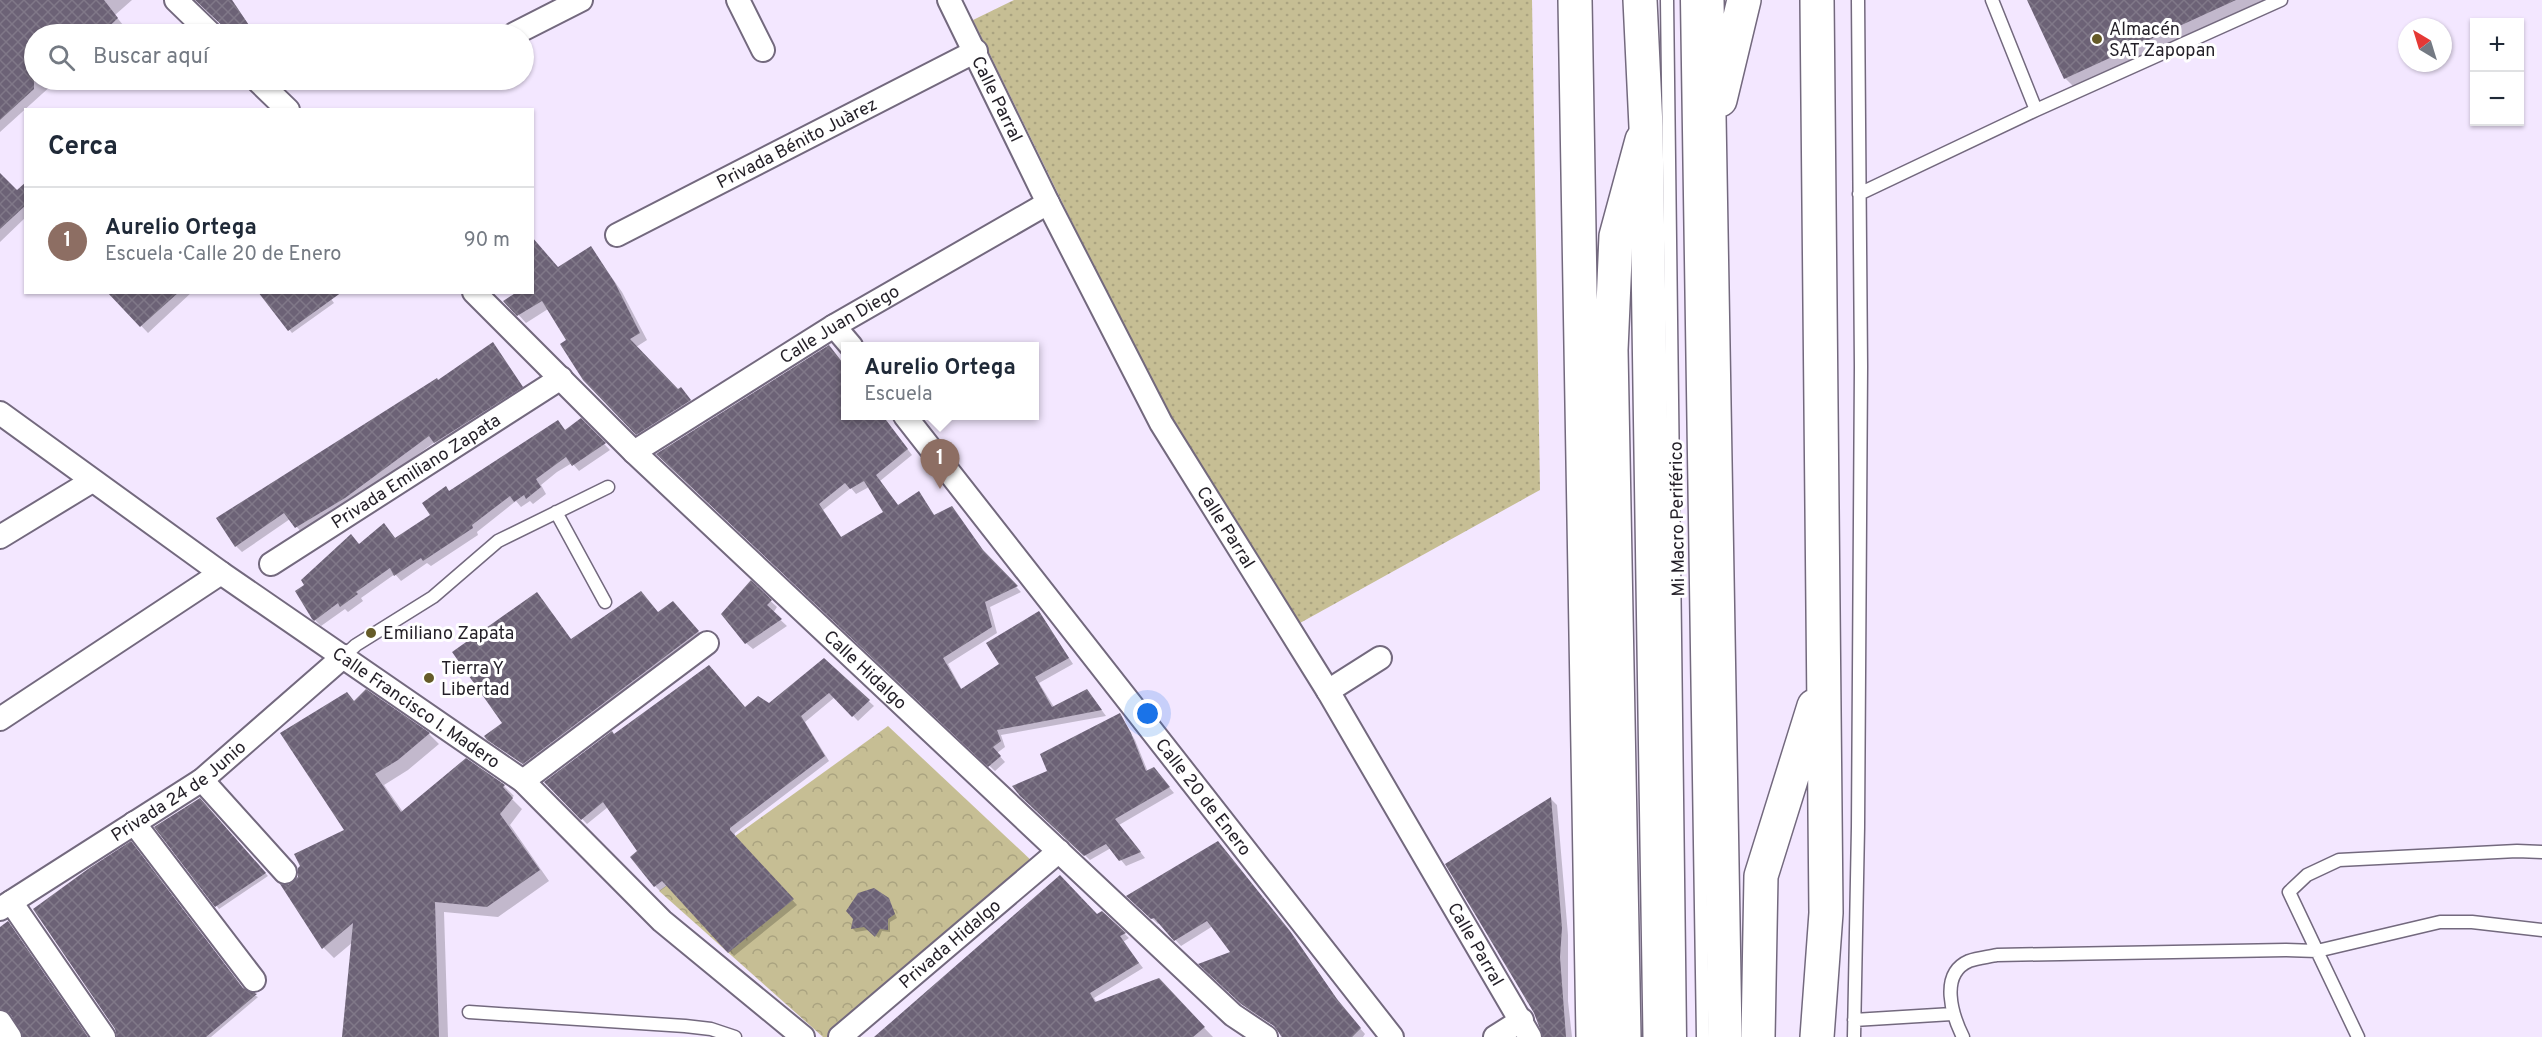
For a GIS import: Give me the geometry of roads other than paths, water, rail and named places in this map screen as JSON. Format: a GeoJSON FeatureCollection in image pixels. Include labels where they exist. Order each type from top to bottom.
{"type":"FeatureCollection","features":[{"type":"Feature","properties":{"kind":"main road"},"geometry":{"type":"LineString","coordinates":[[1575,0],[1593,1037]]}},
{"type":"Feature","properties":{"kind":"main road"},"geometry":{"type":"LineString","coordinates":[[1640,0],[1646,127],[1660,1037]]}},
{"type":"Feature","properties":{"kind":"main road"},"geometry":{"type":"LineString","coordinates":[[1707,0],[1725,1037]]}},
{"type":"Feature","properties":{"kind":"main road"},"geometry":{"type":"LineString","coordinates":[[1710,142],[1744,0]]}},
{"type":"Feature","properties":{"kind":"main road"},"geometry":{"type":"LineString","coordinates":[[1817,0],[1826,913],[1817,1037]]}},
{"type":"Feature","properties":{"kind":"main road"},"geometry":{"type":"LineString","coordinates":[[1624,1037],[1611,350],[1616,236],[1646,127]]}},
{"type":"Feature","properties":{"kind":"main road"},"geometry":{"type":"LineString","coordinates":[[1586,658],[1615,532]]}},
{"type":"Feature","properties":{"kind":"main road"},"geometry":{"type":"LineString","coordinates":[[1758,1037],[1761,876],[1823,678]]}},
{"type":"Feature","properties":{"kind":"street"},"geometry":{"type":"LineString","coordinates":[[176,0],[201,24]]}},
{"type":"Feature","properties":{"kind":"street"},"geometry":{"type":"LineString","coordinates":[[533,24],[580,0]]}},
{"type":"Feature","properties":{"kind":"street"},"geometry":{"type":"LineString","coordinates":[[738,0],[763,50]]}},
{"type":"Feature","properties":{"kind":"street","name":"Calle Parral"},"geometry":{"type":"LineString","coordinates":[[949,0],[976,51],[1048,204],[1161,423],[1328,691],[1526,1029]]}},
{"type":"Feature","properties":{"kind":"street","name":"Privada Bénito Juàrez"},"geometry":{"type":"LineString","coordinates":[[617,235],[976,51]]}},
{"type":"Feature","properties":{"kind":"street"},"geometry":{"type":"LineString","coordinates":[[267,90],[286,108]]}},
{"type":"Feature","properties":{"kind":"street","name":"Calle Juan Diego"},"geometry":{"type":"LineString","coordinates":[[634,452],[834,326],[1048,204]]}},
{"type":"Feature","properties":{"kind":"street","name":"Calle Hidalgo"},"geometry":{"type":"LineString","coordinates":[[476,294],[634,452],[1233,1015],[1266,1037]]}},
{"type":"Feature","properties":{"kind":"street"},"geometry":{"type":"LineString","coordinates":[[834,326],[847,342]]}},
{"type":"Feature","properties":{"kind":"street","name":"Privada Emiliano Zapata"},"geometry":{"type":"LineString","coordinates":[[271,564],[561,378]]}},
{"type":"Feature","properties":{"kind":"street","name":"Calle Francisco I. Madero"},"geometry":{"type":"LineString","coordinates":[[0,413],[221,573],[523,781],[662,921],[803,1037]]}},
{"type":"Feature","properties":{"kind":"street","name":"Calle 20 de Enero"},"geometry":{"type":"LineString","coordinates":[[908,420],[1392,1037]]}},
{"type":"Feature","properties":{"kind":"street"},"geometry":{"type":"LineString","coordinates":[[0,537],[92,481]]}},
{"type":"Feature","properties":{"kind":"street"},"geometry":{"type":"LineString","coordinates":[[0,719],[221,573]]}},
{"type":"Feature","properties":{"kind":"street"},"geometry":{"type":"LineString","coordinates":[[523,781],[707,643]]}},
{"type":"Feature","properties":{"kind":"street","name":"Privada 24 de Junio"},"geometry":{"type":"LineString","coordinates":[[6,905],[202,780],[344,656]]}},
{"type":"Feature","properties":{"kind":"street"},"geometry":{"type":"LineString","coordinates":[[1328,691],[1380,658]]}},
{"type":"Feature","properties":{"kind":"street"},"geometry":{"type":"LineString","coordinates":[[202,780],[285,873]]}},
{"type":"Feature","properties":{"kind":"street"},"geometry":{"type":"LineString","coordinates":[[134,823],[254,980]]}},
{"type":"Feature","properties":{"kind":"street","name":"Privada Hidalgo"},"geometry":{"type":"LineString","coordinates":[[840,1037],[1059,851]]}},
{"type":"Feature","properties":{"kind":"street"},"geometry":{"type":"LineString","coordinates":[[6,905],[104,1037]]}},
{"type":"Feature","properties":{"kind":"street"},"geometry":{"type":"LineString","coordinates":[[0,1022],[9,1037]]}},
{"type":"Feature","properties":{"kind":"street"},"geometry":{"type":"LineString","coordinates":[[1495,1037],[1526,1029]]}},
{"type":"Feature","properties":{"kind":"lane","name":"Mi Macro Periférico"},"geometry":{"type":"LineString","coordinates":[[1667,0],[1680,1037]]}},
{"type":"Feature","properties":{"kind":"lane","name":"Mi Macro Periférico"},"geometry":{"type":"LineString","coordinates":[[1687,0],[1703,1037]]}},
{"type":"Feature","properties":{"kind":"lane"},"geometry":{"type":"LineString","coordinates":[[1854,1037],[1861,379],[1858,0]]}},
{"type":"Feature","properties":{"kind":"lane"},"geometry":{"type":"LineString","coordinates":[[1992,0],[2036,110]]}},
{"type":"Feature","properties":{"kind":"lane"},"geometry":{"type":"LineString","coordinates":[[1859,194],[2036,110],[2281,0]]}},
{"type":"Feature","properties":{"kind":"lane"},"geometry":{"type":"LineString","coordinates":[[344,656],[356,645],[433,597],[498,541],[608,487]]}},
{"type":"Feature","properties":{"kind":"lane"},"geometry":{"type":"LineString","coordinates":[[556,512],[605,602]]}},
{"type":"Feature","properties":{"kind":"lane"},"geometry":{"type":"LineString","coordinates":[[2358,1037],[2289,892],[2307,875],[2339,860],[2517,851],[2542,852]]}},
{"type":"Feature","properties":{"kind":"lane"},"geometry":{"type":"LineString","coordinates":[[1963,1037],[1952,1014],[1952,978],[1957,969],[1969,961],[1997,955],[2317,951],[2440,922],[2472,922],[2542,930]]}},
{"type":"Feature","properties":{"kind":"lane"},"geometry":{"type":"LineString","coordinates":[[469,1012],[702,1028],[735,1037]]}},
{"type":"Feature","properties":{"kind":"lane"},"geometry":{"type":"LineString","coordinates":[[1854,1020],[1952,1014]]}},
{"type":"Feature","properties":{"kind":"place","name":"Almacén SAT Zapopan"},"geometry":{"type":"Point","coordinates":[2097,39]}},
{"type":"Feature","properties":{"kind":"place","name":"Aurelio Ortega"},"geometry":{"type":"Point","coordinates":[940,489]}},
{"type":"Feature","properties":{"kind":"place","name":"Emiliano Zapata"},"geometry":{"type":"Point","coordinates":[371,633]}},
{"type":"Feature","properties":{"kind":"place","name":"Tierra Y Libertad"},"geometry":{"type":"Point","coordinates":[429,678]}}]}
